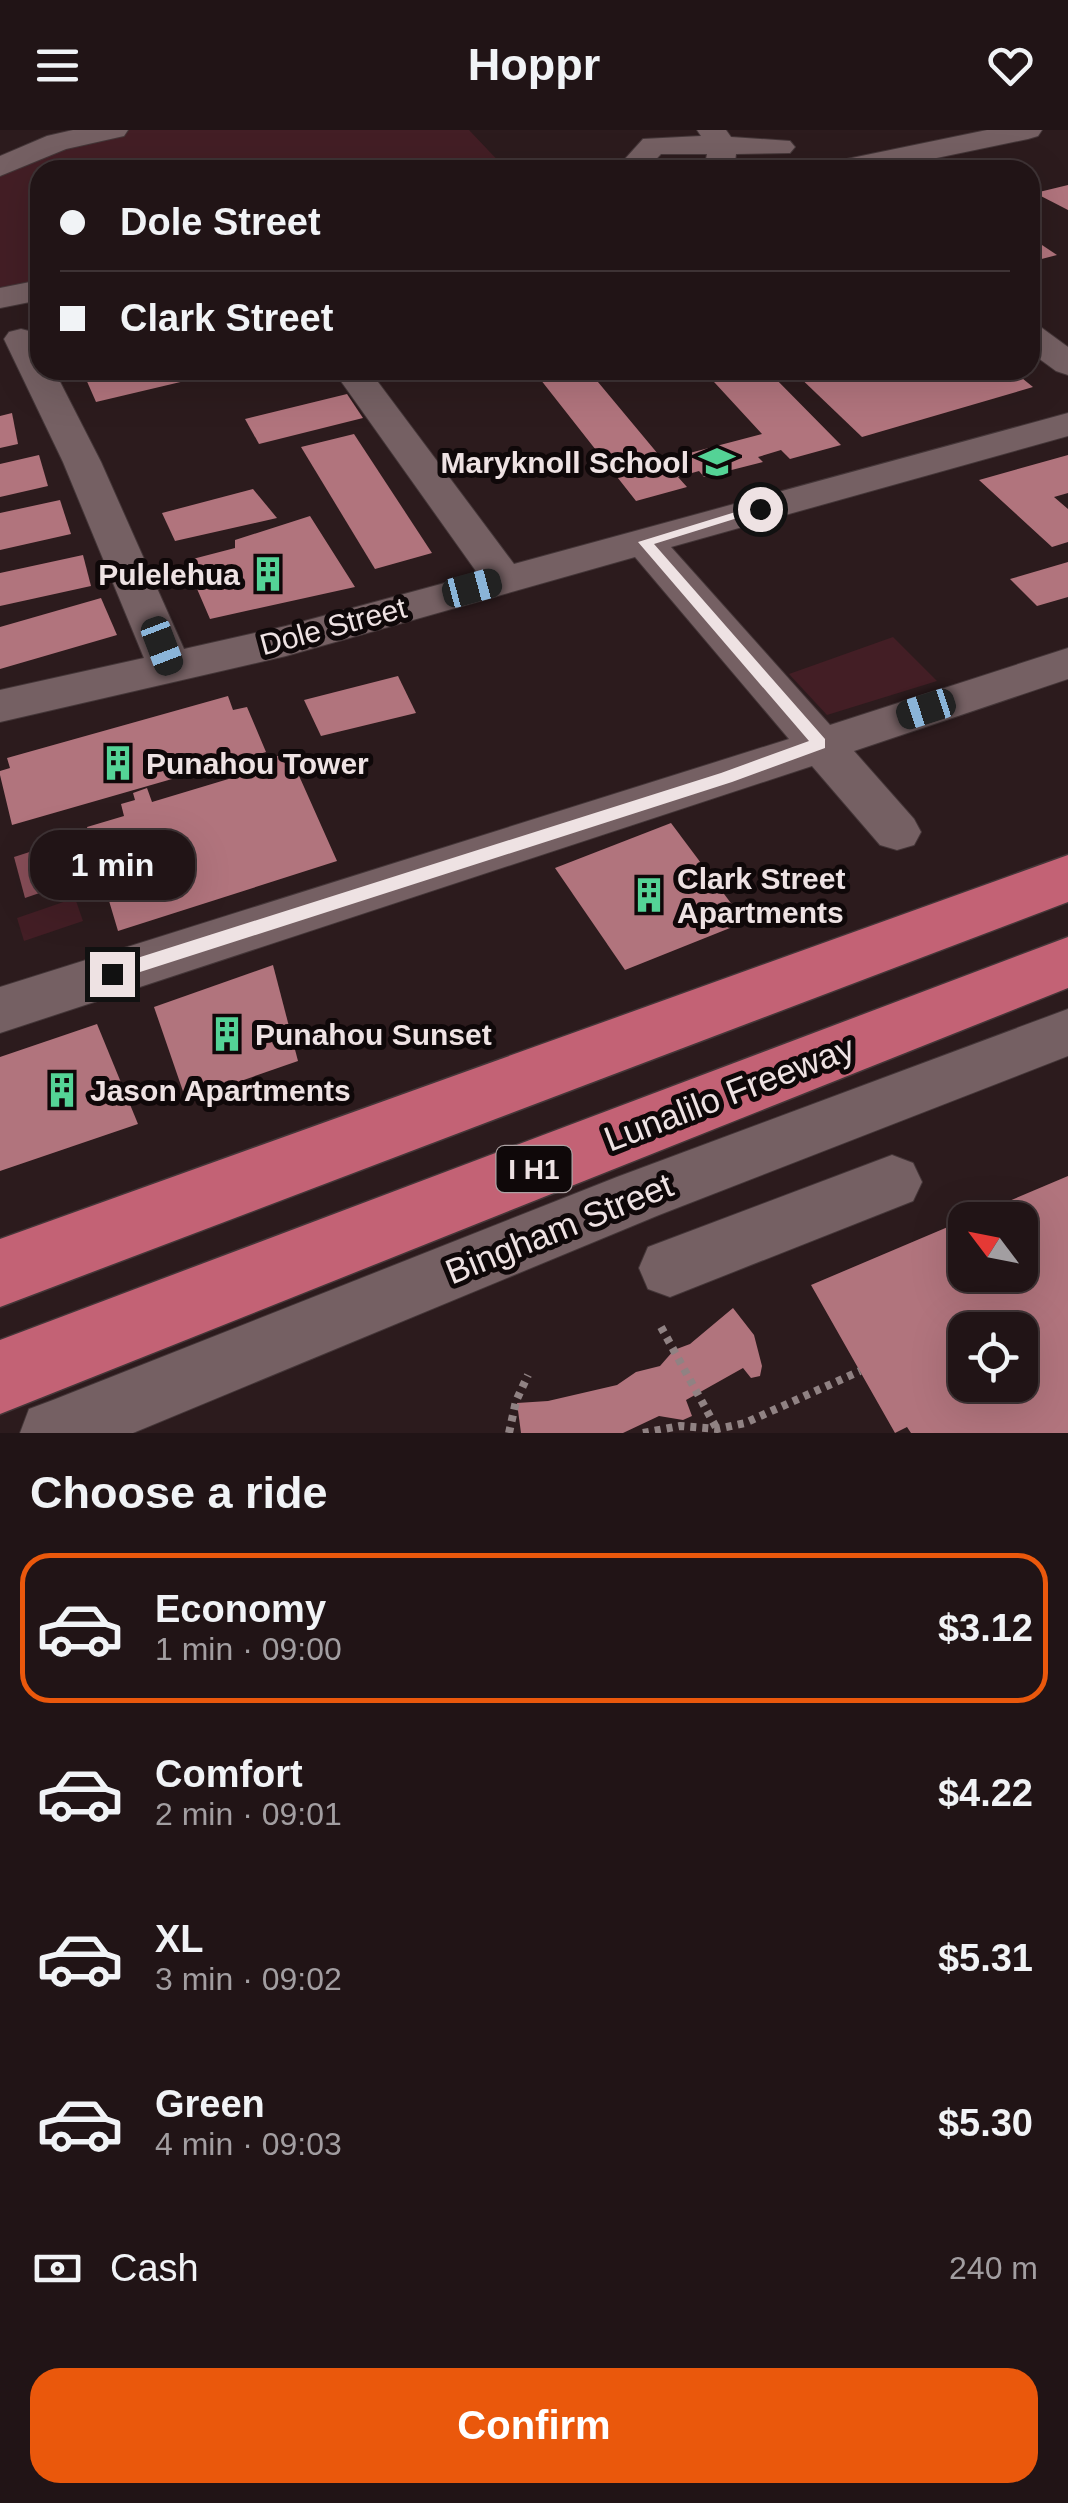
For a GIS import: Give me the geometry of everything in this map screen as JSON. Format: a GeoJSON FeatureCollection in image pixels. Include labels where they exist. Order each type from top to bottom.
{"type":"FeatureCollection","features":[{"type":"Feature","properties":{"kind":"highway"},"geometry":{"type":"LineString","coordinates":[[0,1273],[1068,878]]}},
{"type":"Feature","properties":{"kind":"highway","name":"Lunalilo Freeway"},"geometry":{"type":"LineString","coordinates":[[0,1377],[1068,962]]}},
{"type":"Feature","properties":{"kind":"street"},"geometry":{"type":"LineString","coordinates":[[0,166],[57,142],[114,130]]}},
{"type":"Feature","properties":{"kind":"street"},"geometry":{"type":"LineString","coordinates":[[884,160],[1028,130]]}},
{"type":"Feature","properties":{"kind":"street"},"geometry":{"type":"LineString","coordinates":[[639,160],[653,145],[718,148],[772,138],[797,160]]}},
{"type":"Feature","properties":{"kind":"street"},"geometry":{"type":"LineString","coordinates":[[0,298],[30,292]]}},
{"type":"Feature","properties":{"kind":"street"},"geometry":{"type":"LineString","coordinates":[[0,298],[30,301]]}},
{"type":"Feature","properties":{"kind":"street"},"geometry":{"type":"LineString","coordinates":[[1040,343],[1068,364]]}},
{"type":"Feature","properties":{"kind":"street"},"geometry":{"type":"LineString","coordinates":[[41,380],[82,462],[170,668]]}},
{"type":"Feature","properties":{"kind":"street"},"geometry":{"type":"LineString","coordinates":[[358,380],[504,580]]}},
{"type":"Feature","properties":{"kind":"street","name":"Dole Street"},"geometry":{"type":"LineString","coordinates":[[0,706],[286,641],[1068,424]]}},
{"type":"Feature","properties":{"kind":"street"},"geometry":{"type":"LineString","coordinates":[[645,542],[897,832]]}},
{"type":"Feature","properties":{"kind":"street"},"geometry":{"type":"LineString","coordinates":[[0,1010],[726,778],[1068,663]]}},
{"type":"Feature","properties":{"kind":"street","name":"Bingham Street"},"geometry":{"type":"LineString","coordinates":[[53,1433],[603,1210],[1068,1032]]}},
{"type":"Feature","properties":{"kind":"street"},"geometry":{"type":"LineString","coordinates":[[670,1268],[892,1182]]}},
{"type":"Feature","properties":{"kind":"path"},"geometry":{"type":"LineString","coordinates":[[661,1327],[718,1431]]}},
{"type":"Feature","properties":{"kind":"path"},"geometry":{"type":"LineString","coordinates":[[644,1433],[680,1426],[718,1431],[770,1414],[860,1371]]}},
{"type":"Feature","properties":{"kind":"path"},"geometry":{"type":"LineString","coordinates":[[510,1433],[516,1401],[528,1375]]}},
{"type":"Feature","properties":{"kind":"shaded area"},"geometry":{"type":"Polygon","coordinates":[[[117,130],[469,130],[498,160],[30,160],[30,292],[0,298],[0,174],[26,159],[117,130]]]}},
{"type":"Feature","properties":{"kind":"shaded area"},"geometry":{"type":"Polygon","coordinates":[[[893,637],[937,681],[827,715],[789,674],[893,637]]]}},
{"type":"Feature","properties":{"kind":"shaded area"},"geometry":{"type":"Polygon","coordinates":[[[42,848],[54,888],[25,898],[14,857],[42,848]]]}},
{"type":"Feature","properties":{"kind":"shaded area"},"geometry":{"type":"Polygon","coordinates":[[[75,898],[83,921],[24,941],[17,918],[75,898]]]}},
{"type":"Feature","properties":{"kind":"building"},"geometry":{"type":"Polygon","coordinates":[[[1068,185],[1068,210],[1040,196],[1040,192],[1068,185]]]}},
{"type":"Feature","properties":{"kind":"building"},"geometry":{"type":"Polygon","coordinates":[[[1040,244],[1057,255],[1040,259],[1040,244]]]}},
{"type":"Feature","properties":{"kind":"building"},"geometry":{"type":"Polygon","coordinates":[[[86,380],[189,380],[96,402],[86,380]]]}},
{"type":"Feature","properties":{"kind":"building"},"geometry":{"type":"Polygon","coordinates":[[[541,380],[596,380],[663,460],[762,434],[712,380],[777,380],[841,445],[790,459],[781,450],[758,457],[763,462],[704,477],[699,471],[678,477],[687,487],[636,501],[541,380]]]}},
{"type":"Feature","properties":{"kind":"building"},"geometry":{"type":"Polygon","coordinates":[[[802,380],[1024,380],[1033,387],[862,437],[802,380]]]}},
{"type":"Feature","properties":{"kind":"building"},"geometry":{"type":"Polygon","coordinates":[[[347,394],[363,418],[259,444],[245,419],[347,394]]]}},
{"type":"Feature","properties":{"kind":"building"},"geometry":{"type":"Polygon","coordinates":[[[12,413],[18,444],[0,448],[0,416],[12,413]]]}},
{"type":"Feature","properties":{"kind":"building"},"geometry":{"type":"Polygon","coordinates":[[[354,434],[432,553],[375,569],[301,447],[354,434]]]}},
{"type":"Feature","properties":{"kind":"building"},"geometry":{"type":"Polygon","coordinates":[[[39,455],[48,486],[0,497],[0,464],[39,455]]]}},
{"type":"Feature","properties":{"kind":"building"},"geometry":{"type":"Polygon","coordinates":[[[1068,455],[1068,493],[1054,497],[1068,509],[1068,542],[1052,547],[979,480],[1068,455]]]}},
{"type":"Feature","properties":{"kind":"building"},"geometry":{"type":"Polygon","coordinates":[[[253,489],[277,518],[175,541],[162,513],[253,489]]]}},
{"type":"Feature","properties":{"kind":"building"},"geometry":{"type":"Polygon","coordinates":[[[60,500],[71,534],[0,550],[0,513],[60,500]]]}},
{"type":"Feature","properties":{"kind":"building","name":"Pulelehua"},"geometry":{"type":"Polygon","coordinates":[[[310,516],[355,587],[210,619],[185,561],[235,548],[235,540],[310,516]]]}},
{"type":"Feature","properties":{"kind":"building"},"geometry":{"type":"Polygon","coordinates":[[[83,555],[91,586],[0,606],[0,573],[83,555]]]}},
{"type":"Feature","properties":{"kind":"building"},"geometry":{"type":"Polygon","coordinates":[[[1068,562],[1068,597],[1037,606],[1010,579],[1068,562]]]}},
{"type":"Feature","properties":{"kind":"building"},"geometry":{"type":"Polygon","coordinates":[[[101,598],[117,635],[0,669],[0,627],[101,598]]]}},
{"type":"Feature","properties":{"kind":"building"},"geometry":{"type":"Polygon","coordinates":[[[398,676],[416,713],[321,736],[304,700],[398,676]]]}},
{"type":"Feature","properties":{"kind":"building","name":"Punahou Tower"},"geometry":{"type":"Polygon","coordinates":[[[228,696],[233,710],[247,707],[266,752],[12,825],[0,775],[0,771],[10,768],[7,758],[228,696]]]}},
{"type":"Feature","properties":{"kind":"building"},"geometry":{"type":"Polygon","coordinates":[[[281,755],[284,763],[292,760],[337,861],[118,931],[87,827],[124,816],[121,804],[135,800],[133,793],[147,788],[152,802],[255,771],[252,764],[281,755]]]}},
{"type":"Feature","properties":{"kind":"building","name":"Clark Street Apartments"},"geometry":{"type":"Polygon","coordinates":[[[671,823],[745,922],[625,970],[555,868],[671,823]]]}},
{"type":"Feature","properties":{"kind":"building","name":"Punahou Sunset"},"geometry":{"type":"Polygon","coordinates":[[[273,965],[298,1061],[186,1100],[154,1007],[273,965]]]}},
{"type":"Feature","properties":{"kind":"building","name":"Jason Apartments"},"geometry":{"type":"Polygon","coordinates":[[[97,1024],[138,1124],[0,1171],[0,1057],[97,1024]]]}},
{"type":"Feature","properties":{"kind":"building"},"geometry":{"type":"Polygon","coordinates":[[[1068,1176],[1068,1433],[911,1433],[907,1427],[895,1433],[811,1285],[948,1227],[948,1292],[1038,1292],[1038,1202],[1007,1202],[1068,1176]]]}},
{"type":"Feature","properties":{"kind":"building"},"geometry":{"type":"Polygon","coordinates":[[[733,1308],[754,1335],[762,1366],[760,1376],[751,1378],[743,1368],[686,1400],[692,1416],[683,1420],[659,1416],[623,1433],[521,1433],[517,1403],[548,1401],[617,1385],[636,1372],[660,1366],[674,1350],[690,1344],[733,1308]]]}},
{"type":"Feature","properties":{"kind":"place","name":"Maryknoll School"},"geometry":{"type":"Point","coordinates":[717,462]}},
{"type":"Feature","properties":{"kind":"place","name":"Pulelehua"},"geometry":{"type":"Point","coordinates":[268,574]}},
{"type":"Feature","properties":{"kind":"place","name":"Punahou Tower"},"geometry":{"type":"Point","coordinates":[118,763]}},
{"type":"Feature","properties":{"kind":"place","name":"Clark Street Apartments"},"geometry":{"type":"Point","coordinates":[649,895]}},
{"type":"Feature","properties":{"kind":"place","name":"Punahou Sunset"},"geometry":{"type":"Point","coordinates":[227,1034]}},
{"type":"Feature","properties":{"kind":"place","name":"Jason Apartments"},"geometry":{"type":"Point","coordinates":[62,1090]}},
{"type":"Feature","properties":{"kind":"route"},"geometry":{"type":"LineString","coordinates":[[112,974],[726,778],[820,744],[645,542],[760,509]]}}]}
